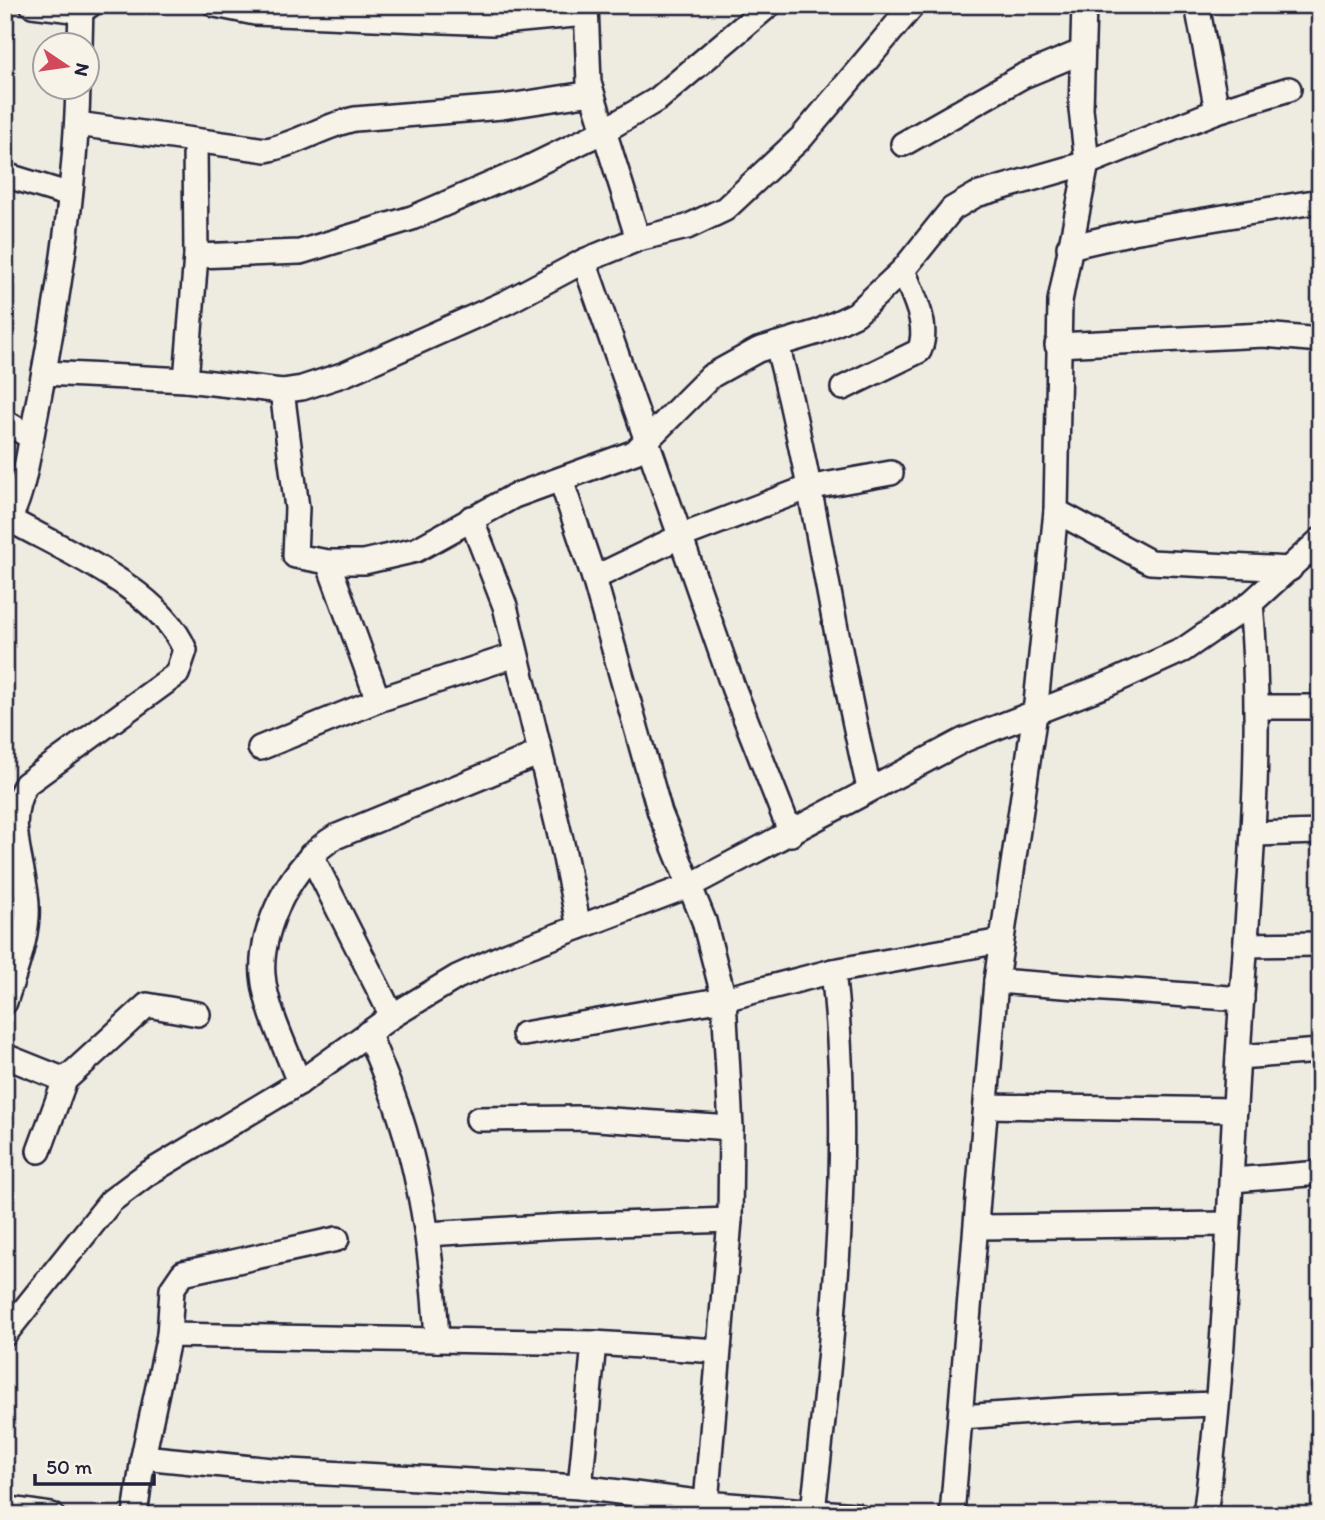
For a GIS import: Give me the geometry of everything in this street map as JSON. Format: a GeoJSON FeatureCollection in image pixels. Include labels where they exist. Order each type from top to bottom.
{"type":"FeatureCollection","features":[{"type":"Feature","properties":{"kind":"street"},"geometry":{"type":"LineString","coordinates":[[32,5],[84,7],[81,32]]}},
{"type":"Feature","properties":{"kind":"street"},"geometry":{"type":"LineString","coordinates":[[215,5],[255,13],[492,23],[586,10],[592,93],[602,132],[638,239]]}},
{"type":"Feature","properties":{"kind":"street"},"geometry":{"type":"LineString","coordinates":[[196,256],[300,252],[412,218],[524,170],[602,132],[658,99],[769,5]]}},
{"type":"Feature","properties":{"kind":"street"},"geometry":{"type":"LineString","coordinates":[[44,373],[187,380],[282,391],[302,388],[345,374],[507,302],[584,261],[638,239],[687,227],[725,209],[802,137],[913,5]]}},
{"type":"Feature","properties":{"kind":"street"},"geometry":{"type":"LineString","coordinates":[[952,1515],[978,1227],[996,981],[1035,713],[1056,511],[1057,345],[1069,247],[1087,163],[1081,109],[1084,5]]}},
{"type":"Feature","properties":{"kind":"street"},"geometry":{"type":"LineString","coordinates":[[1197,5],[1217,111]]}},
{"type":"Feature","properties":{"kind":"street"},"geometry":{"type":"LineString","coordinates":[[903,144],[1023,76],[1081,52]]}},
{"type":"Feature","properties":{"kind":"street"},"geometry":{"type":"LineString","coordinates":[[282,391],[297,508],[293,551],[300,558],[328,562],[364,562],[416,550],[514,496],[635,452],[712,376],[758,350],[818,332],[856,314],[903,270],[952,209],[976,195],[1087,163],[1217,111],[1289,89]]}},
{"type":"Feature","properties":{"kind":"street"},"geometry":{"type":"LineString","coordinates":[[77,124],[266,150],[285,146],[338,122],[355,119],[502,107],[592,93]]}},
{"type":"Feature","properties":{"kind":"street"},"geometry":{"type":"LineString","coordinates":[[5,1002],[20,958],[27,916],[16,846],[15,811],[18,797],[26,784],[177,674],[185,650],[168,620],[124,585],[7,521],[32,437],[44,373],[69,195],[78,102]]}},
{"type":"Feature","properties":{"kind":"street"},"geometry":{"type":"LineString","coordinates":[[187,380],[196,256],[195,142]]}},
{"type":"Feature","properties":{"kind":"street"},"geometry":{"type":"LineString","coordinates":[[5,175],[69,195]]}},
{"type":"Feature","properties":{"kind":"street"},"geometry":{"type":"LineString","coordinates":[[1069,247],[1133,232],[1320,201]]}},
{"type":"Feature","properties":{"kind":"street"},"geometry":{"type":"LineString","coordinates":[[584,261],[619,368],[649,441],[679,537],[790,834]]}},
{"type":"Feature","properties":{"kind":"street"},"geometry":{"type":"LineString","coordinates":[[843,388],[919,351],[924,341],[922,324],[903,270]]}},
{"type":"Feature","properties":{"kind":"street"},"geometry":{"type":"LineString","coordinates":[[1057,345],[1264,335],[1320,340]]}},
{"type":"Feature","properties":{"kind":"street"},"geometry":{"type":"LineString","coordinates":[[778,344],[800,435],[807,488],[848,701],[869,788]]}},
{"type":"Feature","properties":{"kind":"street"},"geometry":{"type":"LineString","coordinates":[[5,422],[32,437]]}},
{"type":"Feature","properties":{"kind":"street"},"geometry":{"type":"LineString","coordinates":[[594,578],[679,537],[807,488],[891,473]]}},
{"type":"Feature","properties":{"kind":"street"},"geometry":{"type":"LineString","coordinates":[[561,480],[594,578],[660,813],[704,921],[724,999],[730,1128],[730,1220],[705,1509]]}},
{"type":"Feature","properties":{"kind":"street"},"geometry":{"type":"LineString","coordinates":[[1056,511],[1150,562],[1290,569]]}},
{"type":"Feature","properties":{"kind":"street"},"geometry":{"type":"LineString","coordinates":[[471,518],[505,606],[579,927]]}},
{"type":"Feature","properties":{"kind":"street"},"geometry":{"type":"LineString","coordinates":[[5,1334],[111,1201],[147,1174],[299,1083],[392,1016],[457,977],[691,885],[790,834],[869,788],[964,740],[1106,685],[1183,650],[1251,603],[1315,550]]}},
{"type":"Feature","properties":{"kind":"street"},"geometry":{"type":"LineString","coordinates":[[328,562],[378,700]]}},
{"type":"Feature","properties":{"kind":"street"},"geometry":{"type":"LineString","coordinates":[[1205,1515],[1233,1180],[1238,1057],[1255,834],[1258,707],[1251,603]]}},
{"type":"Feature","properties":{"kind":"street"},"geometry":{"type":"LineString","coordinates":[[260,748],[378,700],[516,654]]}},
{"type":"Feature","properties":{"kind":"street"},"geometry":{"type":"LineString","coordinates":[[1258,707],[1320,707]]}},
{"type":"Feature","properties":{"kind":"street"},"geometry":{"type":"LineString","coordinates":[[299,1083],[267,997],[262,975],[264,951],[275,913],[288,885],[311,855],[335,838],[540,753]]}},
{"type":"Feature","properties":{"kind":"street"},"geometry":{"type":"LineString","coordinates":[[1255,834],[1320,832]]}},
{"type":"Feature","properties":{"kind":"street"},"geometry":{"type":"LineString","coordinates":[[311,855],[392,1016]]}},
{"type":"Feature","properties":{"kind":"street"},"geometry":{"type":"LineString","coordinates":[[524,1034],[724,999],[832,971],[1001,941]]}},
{"type":"Feature","properties":{"kind":"street"},"geometry":{"type":"LineString","coordinates":[[1246,945],[1320,944]]}},
{"type":"Feature","properties":{"kind":"street"},"geometry":{"type":"LineString","coordinates":[[813,1511],[825,1406],[842,1162],[842,1070],[832,971]]}},
{"type":"Feature","properties":{"kind":"street"},"geometry":{"type":"LineString","coordinates":[[996,981],[1242,999]]}},
{"type":"Feature","properties":{"kind":"street"},"geometry":{"type":"LineString","coordinates":[[39,1151],[65,1080],[147,1005],[198,1014]]}},
{"type":"Feature","properties":{"kind":"street"},"geometry":{"type":"LineString","coordinates":[[368,1033],[399,1114],[427,1234],[437,1340]]}},
{"type":"Feature","properties":{"kind":"street"},"geometry":{"type":"LineString","coordinates":[[1238,1057],[1320,1051]]}},
{"type":"Feature","properties":{"kind":"street"},"geometry":{"type":"LineString","coordinates":[[5,1056],[65,1080]]}},
{"type":"Feature","properties":{"kind":"street"},"geometry":{"type":"LineString","coordinates":[[987,1106],[1236,1110]]}},
{"type":"Feature","properties":{"kind":"street"},"geometry":{"type":"LineString","coordinates":[[478,1119],[582,1118],[730,1128]]}},
{"type":"Feature","properties":{"kind":"street"},"geometry":{"type":"LineString","coordinates":[[1233,1180],[1320,1173]]}},
{"type":"Feature","properties":{"kind":"street"},"geometry":{"type":"LineString","coordinates":[[427,1234],[730,1220]]}},
{"type":"Feature","properties":{"kind":"street"},"geometry":{"type":"LineString","coordinates":[[978,1227],[1228,1224]]}},
{"type":"Feature","properties":{"kind":"street"},"geometry":{"type":"LineString","coordinates":[[135,1515],[143,1457],[169,1335],[172,1289],[183,1273],[337,1239]]}},
{"type":"Feature","properties":{"kind":"street"},"geometry":{"type":"LineString","coordinates":[[169,1335],[594,1343],[718,1351]]}},
{"type":"Feature","properties":{"kind":"street"},"geometry":{"type":"LineString","coordinates":[[580,1487],[594,1343]]}},
{"type":"Feature","properties":{"kind":"street"},"geometry":{"type":"LineString","coordinates":[[961,1417],[1075,1409],[1216,1405]]}},
{"type":"Feature","properties":{"kind":"street"},"geometry":{"type":"LineString","coordinates":[[143,1457],[285,1471],[580,1487],[705,1509],[813,1511],[856,1515]]}},
{"type":"Feature","properties":{"kind":"street"},"geometry":{"type":"LineString","coordinates":[[5,1508],[52,1515]]}}]}
